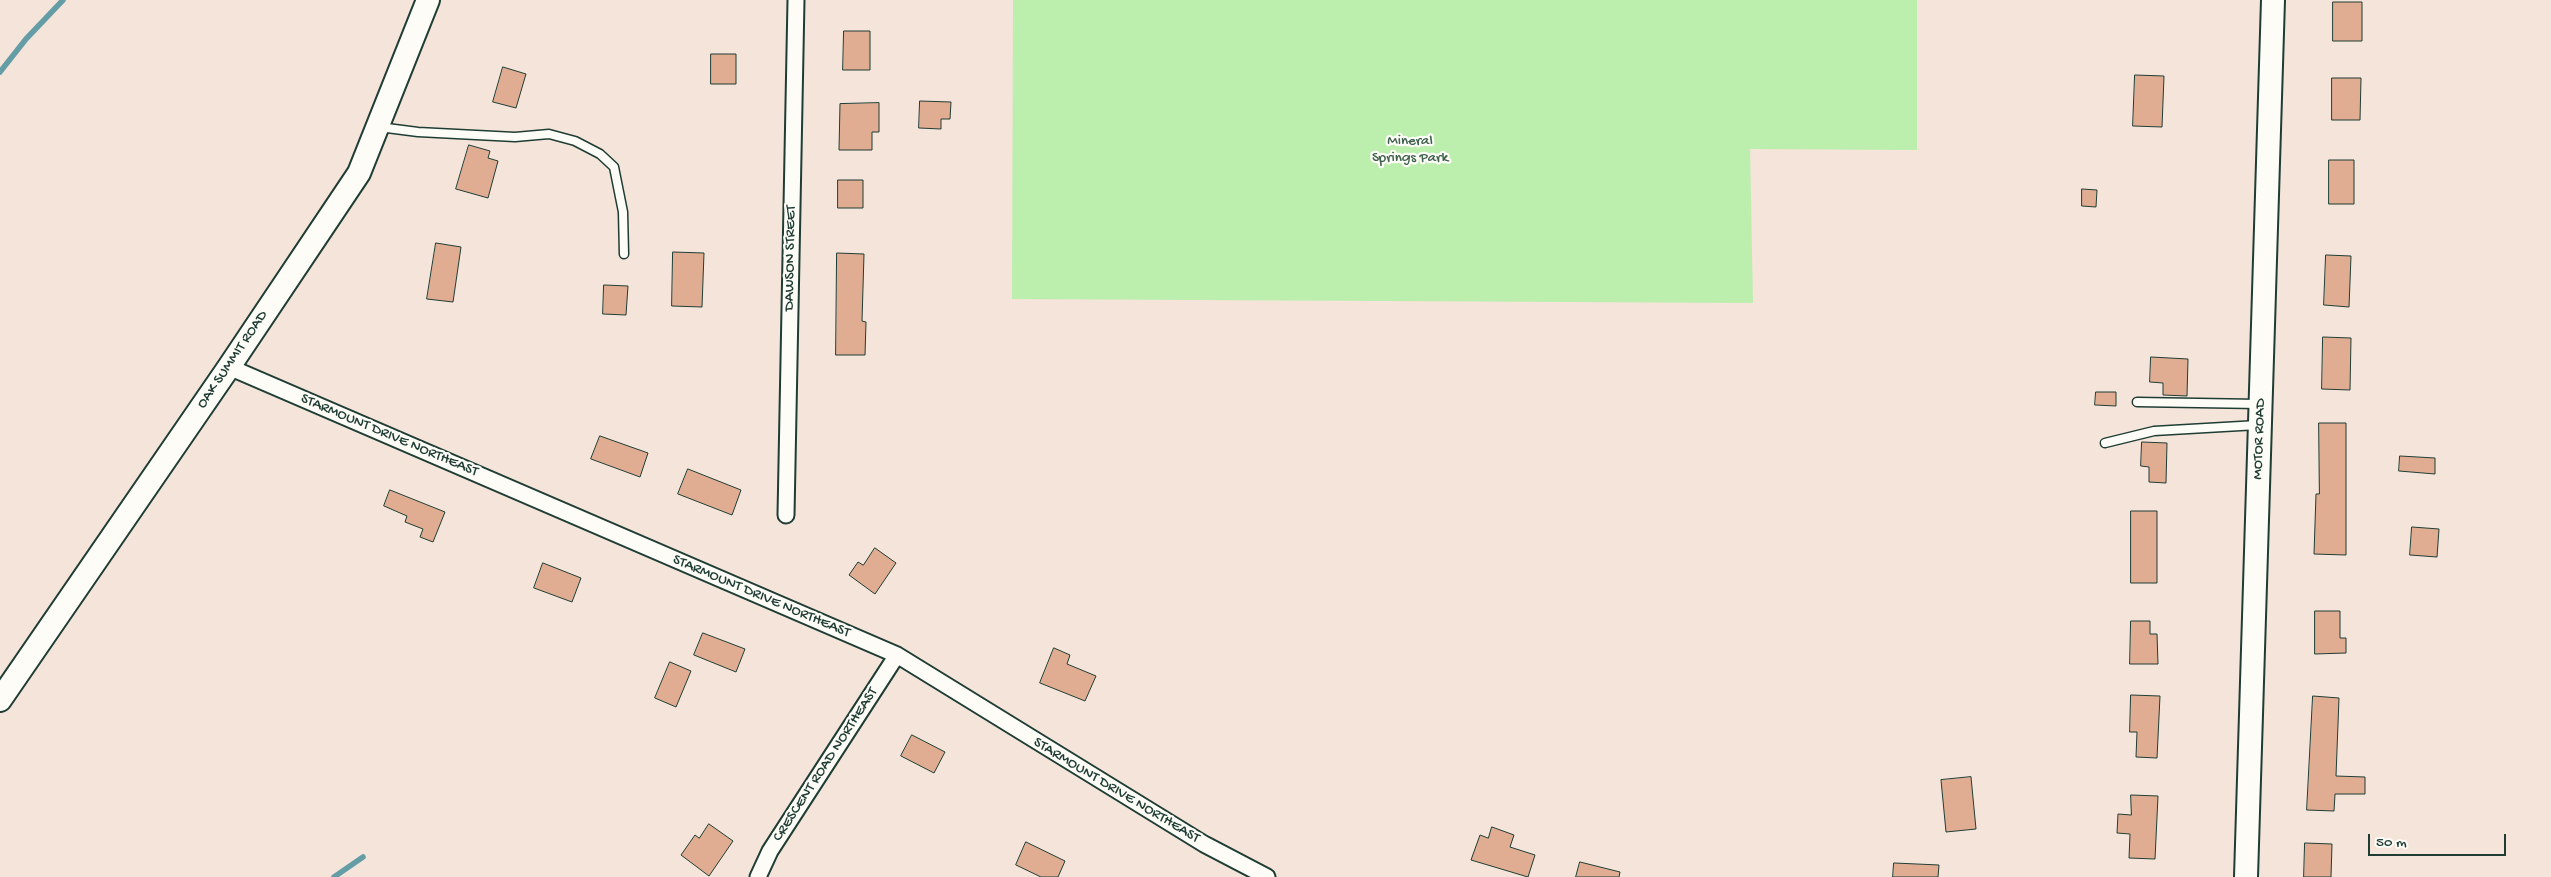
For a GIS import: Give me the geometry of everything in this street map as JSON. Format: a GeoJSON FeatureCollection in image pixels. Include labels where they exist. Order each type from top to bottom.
{"type":"FeatureCollection","features":[{"type":"Feature","properties":{"kind":"street","name":"OAK SUMMIT ROAD"},"geometry":{"type":"LineString","coordinates":[[0,700],[229,367],[359,173],[428,0]]}},
{"type":"Feature","properties":{"kind":"street","name":"DAWSON STREET"},"geometry":{"type":"LineString","coordinates":[[786,515],[796,0]]}},
{"type":"Feature","properties":{"kind":"street","name":"MOTOR ROAD"},"geometry":{"type":"LineString","coordinates":[[2246,877],[2273,0]]}},
{"type":"Feature","properties":{"kind":"street","name":"STARMOUNT DRIVE NORTHEAST"},"geometry":{"type":"LineString","coordinates":[[229,367],[897,655],[1204,844],[1267,877]]}},
{"type":"Feature","properties":{"kind":"street","name":"CRESCENT ROAD NORTHEAST"},"geometry":{"type":"LineString","coordinates":[[758,877],[770,851],[897,655]]}},
{"type":"Feature","properties":{"kind":"lane"},"geometry":{"type":"LineString","coordinates":[[377,127],[418,132],[515,137],[549,134],[576,141],[600,154],[614,167],[623,212],[624,254]]}},
{"type":"Feature","properties":{"kind":"lane"},"geometry":{"type":"LineString","coordinates":[[2137,402],[2260,414]]}},
{"type":"Feature","properties":{"kind":"lane"},"geometry":{"type":"LineString","coordinates":[[2105,442],[2154,431],[2260,414]]}},
{"type":"Feature","properties":{"kind":"green space","name":"Mineral Springs Park"},"geometry":{"type":"Polygon","coordinates":[[[1013,0],[1917,0],[1917,150],[1750,149],[1753,303],[1012,299],[1013,0]]]}},
{"type":"Feature","properties":{"kind":"building"},"geometry":{"type":"Polygon","coordinates":[[[2333,2],[2362,2],[2362,41],[2333,41],[2333,2]]]}},
{"type":"Feature","properties":{"kind":"building"},"geometry":{"type":"Polygon","coordinates":[[[844,31],[870,31],[870,70],[843,70],[844,31]]]}},
{"type":"Feature","properties":{"kind":"building"},"geometry":{"type":"Polygon","coordinates":[[[711,54],[736,54],[736,84],[711,84],[711,54]]]}},
{"type":"Feature","properties":{"kind":"building"},"geometry":{"type":"Polygon","coordinates":[[[503,67],[526,74],[516,108],[493,102],[503,67]]]}},
{"type":"Feature","properties":{"kind":"building"},"geometry":{"type":"Polygon","coordinates":[[[2135,75],[2164,76],[2162,127],[2133,126],[2135,75]]]}},
{"type":"Feature","properties":{"kind":"building"},"geometry":{"type":"Polygon","coordinates":[[[2332,78],[2361,78],[2360,120],[2332,120],[2332,78]]]}},
{"type":"Feature","properties":{"kind":"building"},"geometry":{"type":"Polygon","coordinates":[[[920,101],[951,102],[950,119],[941,119],[941,129],[919,128],[920,101]]]}},
{"type":"Feature","properties":{"kind":"building"},"geometry":{"type":"Polygon","coordinates":[[[879,103],[879,132],[872,132],[872,150],[839,150],[840,104],[879,103]]]}},
{"type":"Feature","properties":{"kind":"building"},"geometry":{"type":"Polygon","coordinates":[[[469,145],[490,151],[488,158],[498,161],[488,198],[456,189],[469,145]]]}},
{"type":"Feature","properties":{"kind":"building"},"geometry":{"type":"Polygon","coordinates":[[[2329,160],[2354,160],[2354,204],[2329,204],[2329,160]]]}},
{"type":"Feature","properties":{"kind":"building"},"geometry":{"type":"Polygon","coordinates":[[[838,180],[863,180],[863,208],[838,208],[838,180]]]}},
{"type":"Feature","properties":{"kind":"building"},"geometry":{"type":"Polygon","coordinates":[[[2082,189],[2097,190],[2096,207],[2082,206],[2082,189]]]}},
{"type":"Feature","properties":{"kind":"building"},"geometry":{"type":"Polygon","coordinates":[[[436,243],[461,247],[453,302],[427,299],[436,243]]]}},
{"type":"Feature","properties":{"kind":"building"},"geometry":{"type":"Polygon","coordinates":[[[673,252],[704,253],[702,307],[672,306],[673,252]]]}},
{"type":"Feature","properties":{"kind":"building"},"geometry":{"type":"Polygon","coordinates":[[[837,253],[864,254],[862,321],[866,322],[865,355],[836,355],[837,253]]]}},
{"type":"Feature","properties":{"kind":"building"},"geometry":{"type":"Polygon","coordinates":[[[2326,255],[2351,256],[2349,307],[2324,305],[2326,255]]]}},
{"type":"Feature","properties":{"kind":"building"},"geometry":{"type":"Polygon","coordinates":[[[604,285],[628,286],[626,315],[603,314],[604,285]]]}},
{"type":"Feature","properties":{"kind":"building"},"geometry":{"type":"Polygon","coordinates":[[[2323,337],[2351,338],[2350,390],[2322,389],[2323,337]]]}},
{"type":"Feature","properties":{"kind":"building"},"geometry":{"type":"Polygon","coordinates":[[[2151,357],[2188,359],[2187,396],[2163,395],[2163,383],[2150,382],[2151,357]]]}},
{"type":"Feature","properties":{"kind":"building"},"geometry":{"type":"Polygon","coordinates":[[[2096,392],[2116,392],[2116,406],[2095,405],[2096,392]]]}},
{"type":"Feature","properties":{"kind":"building"},"geometry":{"type":"Polygon","coordinates":[[[2319,423],[2346,423],[2346,555],[2314,554],[2316,494],[2319,494],[2319,423]]]}},
{"type":"Feature","properties":{"kind":"building"},"geometry":{"type":"Polygon","coordinates":[[[600,436],[648,453],[640,477],[591,459],[600,436]]]}},
{"type":"Feature","properties":{"kind":"building"},"geometry":{"type":"Polygon","coordinates":[[[2142,442],[2167,443],[2166,483],[2149,482],[2149,467],[2141,466],[2142,442]]]}},
{"type":"Feature","properties":{"kind":"building"},"geometry":{"type":"Polygon","coordinates":[[[2400,456],[2435,458],[2435,474],[2399,471],[2400,456]]]}},
{"type":"Feature","properties":{"kind":"building"},"geometry":{"type":"Polygon","coordinates":[[[688,469],[741,490],[732,515],[678,494],[688,469]]]}},
{"type":"Feature","properties":{"kind":"building"},"geometry":{"type":"Polygon","coordinates":[[[390,490],[445,512],[433,542],[420,537],[423,529],[405,522],[407,516],[384,506],[390,490]]]}},
{"type":"Feature","properties":{"kind":"building"},"geometry":{"type":"Polygon","coordinates":[[[2131,511],[2157,511],[2157,583],[2131,583],[2131,511]]]}},
{"type":"Feature","properties":{"kind":"building"},"geometry":{"type":"Polygon","coordinates":[[[2412,527],[2439,529],[2437,557],[2410,555],[2412,527]]]}},
{"type":"Feature","properties":{"kind":"building"},"geometry":{"type":"Polygon","coordinates":[[[875,548],[896,563],[875,594],[849,575],[858,562],[863,565],[875,548]]]}},
{"type":"Feature","properties":{"kind":"building"},"geometry":{"type":"Polygon","coordinates":[[[543,563],[581,578],[572,602],[534,588],[543,563]]]}},
{"type":"Feature","properties":{"kind":"building"},"geometry":{"type":"Polygon","coordinates":[[[2315,611],[2340,611],[2340,638],[2346,638],[2346,653],[2315,654],[2315,611]]]}},
{"type":"Feature","properties":{"kind":"building"},"geometry":{"type":"Polygon","coordinates":[[[2131,621],[2150,621],[2150,634],[2157,634],[2158,664],[2130,664],[2131,621]]]}},
{"type":"Feature","properties":{"kind":"building"},"geometry":{"type":"Polygon","coordinates":[[[703,633],[745,649],[736,672],[694,655],[703,633]]]}},
{"type":"Feature","properties":{"kind":"building"},"geometry":{"type":"Polygon","coordinates":[[[1054,648],[1070,655],[1067,664],[1096,676],[1085,701],[1040,683],[1054,648]]]}},
{"type":"Feature","properties":{"kind":"building"},"geometry":{"type":"Polygon","coordinates":[[[670,662],[691,671],[676,707],[655,698],[670,662]]]}},
{"type":"Feature","properties":{"kind":"building"},"geometry":{"type":"Polygon","coordinates":[[[2131,695],[2160,696],[2157,758],[2136,757],[2137,732],[2130,732],[2131,695]]]}},
{"type":"Feature","properties":{"kind":"building"},"geometry":{"type":"Polygon","coordinates":[[[2313,696],[2339,698],[2336,776],[2365,777],[2365,794],[2335,794],[2334,811],[2307,810],[2313,696]]]}},
{"type":"Feature","properties":{"kind":"building"},"geometry":{"type":"Polygon","coordinates":[[[912,735],[945,752],[934,773],[901,756],[912,735]]]}},
{"type":"Feature","properties":{"kind":"building"},"geometry":{"type":"Polygon","coordinates":[[[1971,777],[1976,829],[1946,832],[1941,780],[1971,777]]]}},
{"type":"Feature","properties":{"kind":"building"},"geometry":{"type":"Polygon","coordinates":[[[2131,795],[2158,796],[2155,859],[2129,858],[2130,834],[2117,833],[2118,814],[2131,815],[2131,795]]]}},
{"type":"Feature","properties":{"kind":"building"},"geometry":{"type":"Polygon","coordinates":[[[709,824],[733,841],[709,876],[681,855],[695,835],[699,838],[709,824]]]}},
{"type":"Feature","properties":{"kind":"building"},"geometry":{"type":"Polygon","coordinates":[[[1492,827],[1514,835],[1510,847],[1535,855],[1528,877],[1471,860],[1480,835],[1488,838],[1492,827]]]}},
{"type":"Feature","properties":{"kind":"building"},"geometry":{"type":"Polygon","coordinates":[[[1026,842],[1065,861],[1058,877],[1041,877],[1016,865],[1026,842]]]}},
{"type":"Feature","properties":{"kind":"building"},"geometry":{"type":"Polygon","coordinates":[[[2305,843],[2332,844],[2331,877],[2304,877],[2305,843]]]}},
{"type":"Feature","properties":{"kind":"building"},"geometry":{"type":"Polygon","coordinates":[[[1580,862],[1620,872],[1619,877],[1576,877],[1580,862]]]}},
{"type":"Feature","properties":{"kind":"building"},"geometry":{"type":"Polygon","coordinates":[[[1894,863],[1939,865],[1938,877],[1893,877],[1894,863]]]}},
{"type":"Feature","properties":{"kind":"waterway"},"geometry":{"type":"LineString","coordinates":[[0,72],[26,39],[63,0]]}},
{"type":"Feature","properties":{"kind":"waterway"},"geometry":{"type":"LineString","coordinates":[[334,877],[363,857]]}}]}
